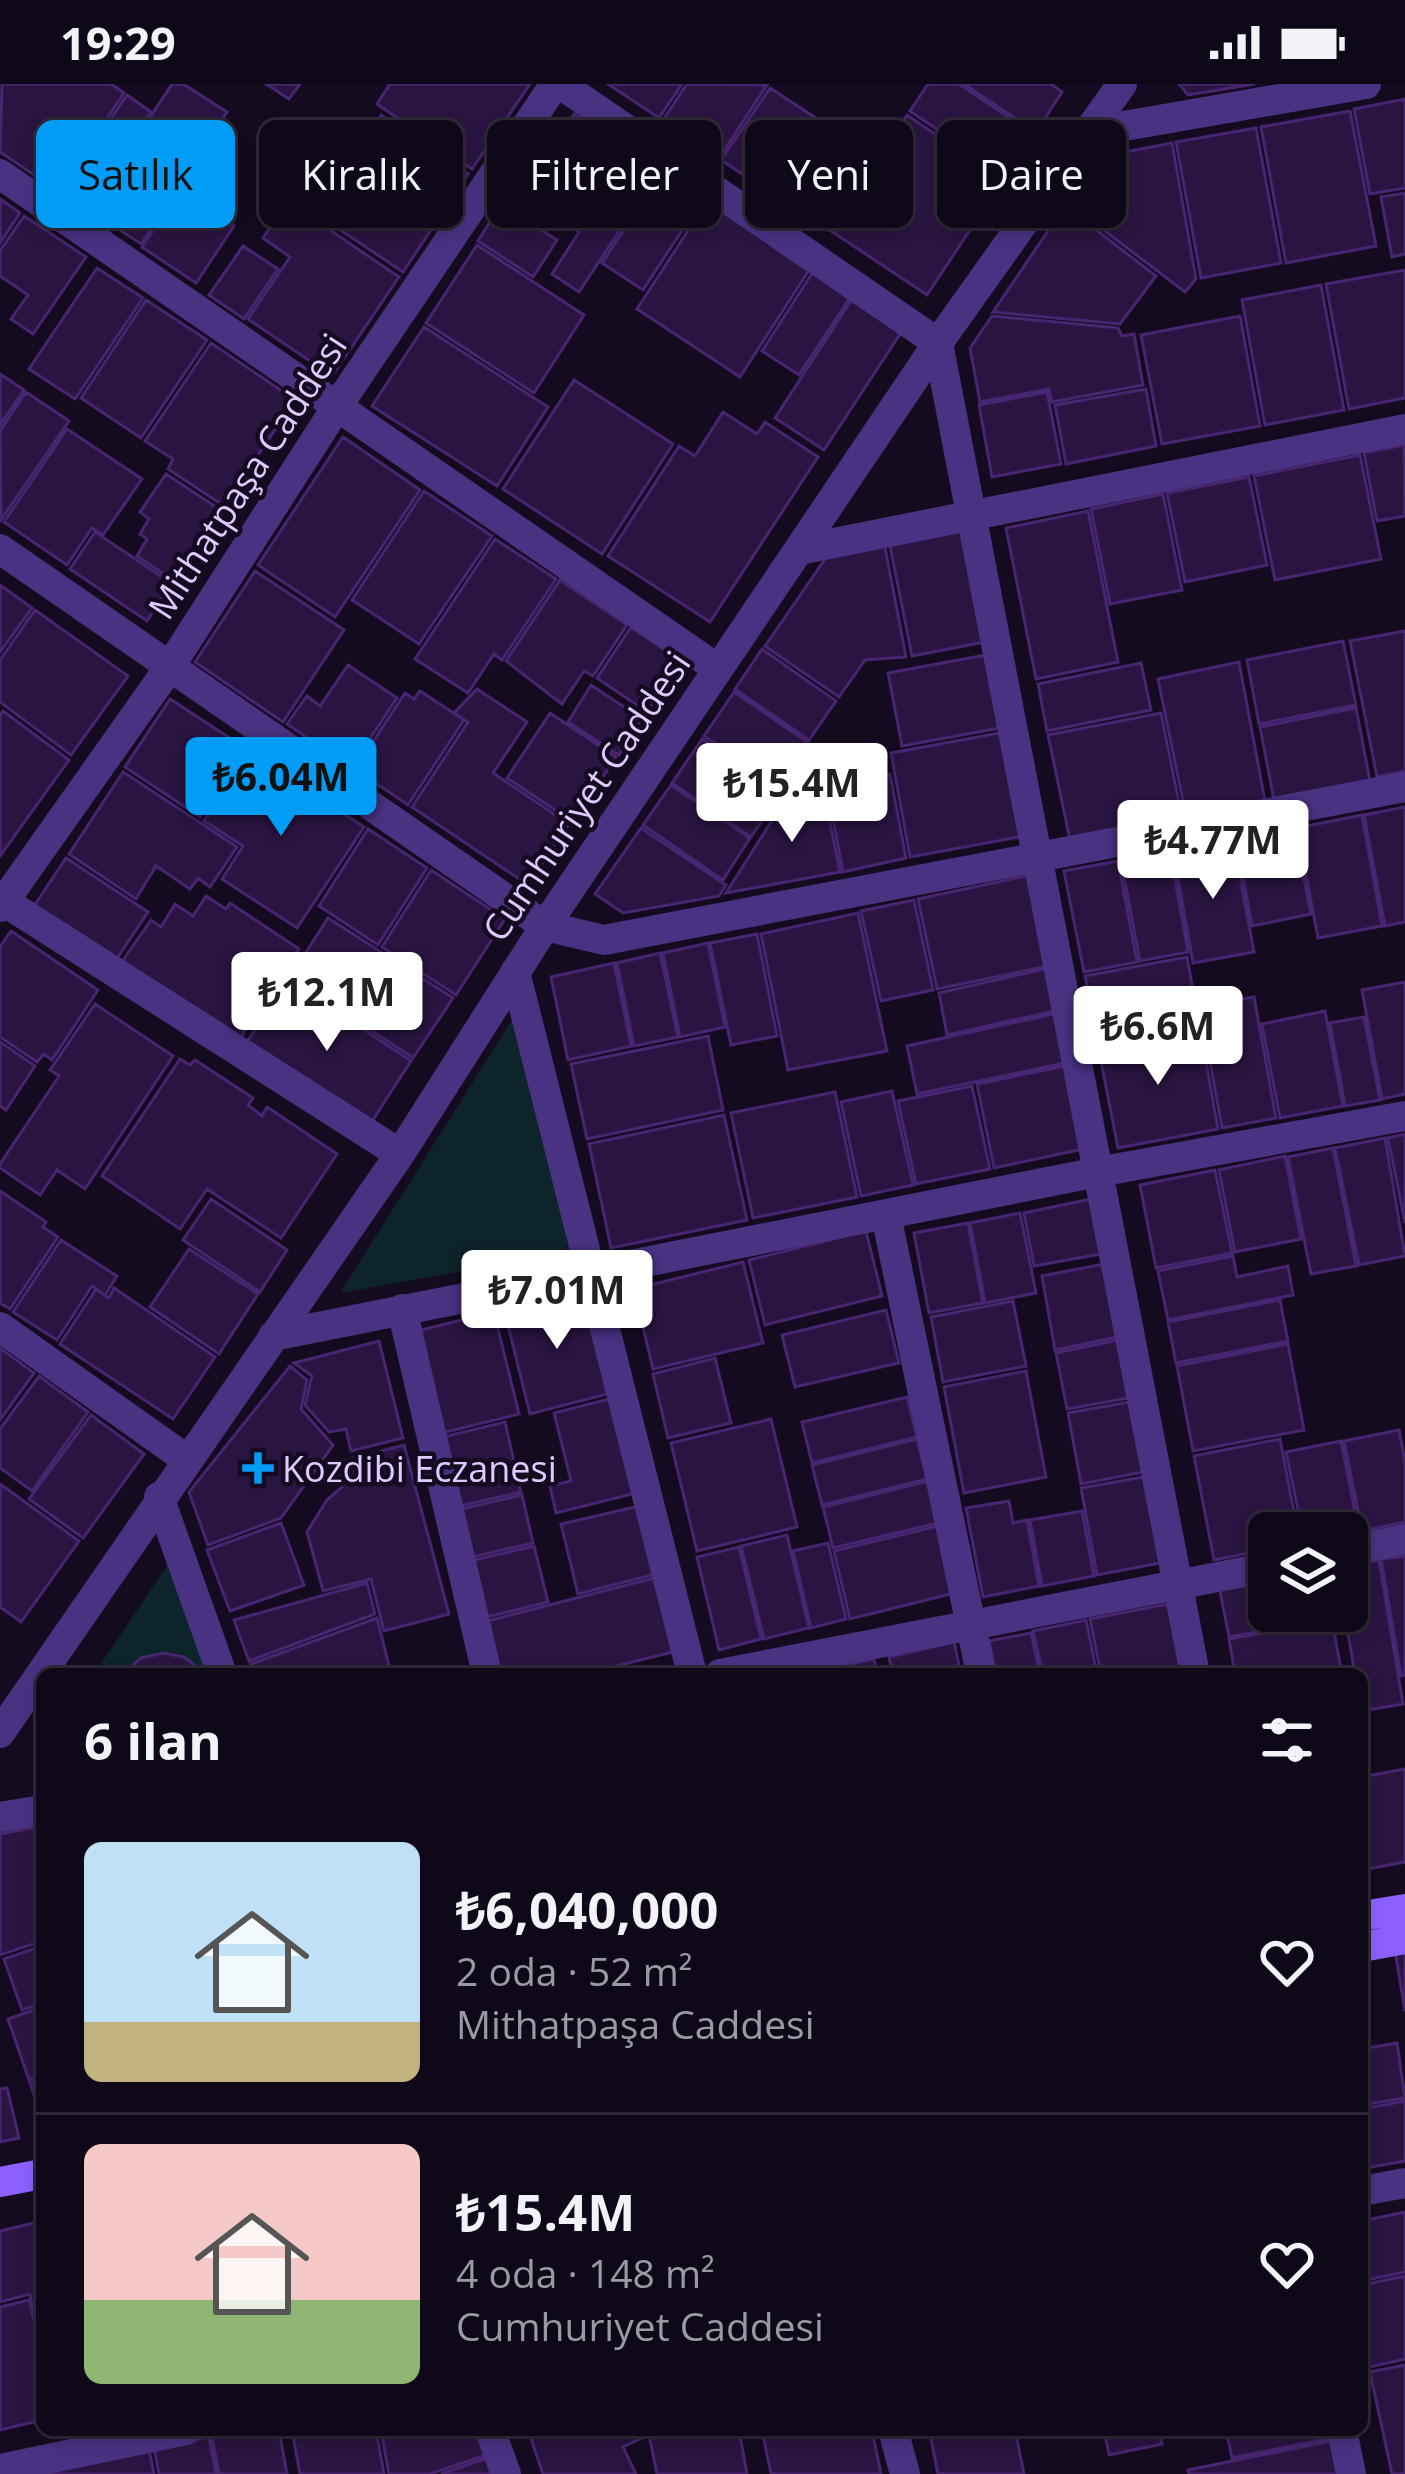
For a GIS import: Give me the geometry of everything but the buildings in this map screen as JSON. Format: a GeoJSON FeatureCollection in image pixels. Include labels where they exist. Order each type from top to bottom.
{"type":"FeatureCollection","features":[{"type":"Feature","properties":{"kind":"main road"},"geometry":{"type":"LineString","coordinates":[[1368,1915],[1405,1909]]}},
{"type":"Feature","properties":{"kind":"main road"},"geometry":{"type":"LineString","coordinates":[[1368,1946],[1405,1939]]}},
{"type":"Feature","properties":{"kind":"main road"},"geometry":{"type":"LineString","coordinates":[[0,2182],[36,2175]]}},
{"type":"Feature","properties":{"kind":"main road"},"geometry":{"type":"LineString","coordinates":[[0,2202],[36,2195]]}},
{"type":"Feature","properties":{"kind":"street"},"geometry":{"type":"LineString","coordinates":[[558,84],[938,343],[1194,1668]]}},
{"type":"Feature","properties":{"kind":"street","name":"Mithatpaşa Caddesi"},"geometry":{"type":"LineString","coordinates":[[1,902],[169,668],[338,405],[558,84]]}},
{"type":"Feature","properties":{"kind":"street","name":"Cumhuriyet Caddesi"},"geometry":{"type":"LineString","coordinates":[[1098,120],[1122,84]]}},
{"type":"Feature","properties":{"kind":"street"},"geometry":{"type":"LineString","coordinates":[[1126,126],[1366,84]]}},
{"type":"Feature","properties":{"kind":"street"},"geometry":{"type":"LineString","coordinates":[[0,174],[718,669]]}},
{"type":"Feature","properties":{"kind":"street","name":"Cumhuriyet Caddesi"},"geometry":{"type":"LineString","coordinates":[[44,1668],[400,1154],[544,926],[1021,228]]}},
{"type":"Feature","properties":{"kind":"street"},"geometry":{"type":"LineString","coordinates":[[799,550],[1405,429]]}},
{"type":"Feature","properties":{"kind":"street"},"geometry":{"type":"LineString","coordinates":[[0,550],[544,926],[604,940],[1405,787]]}},
{"type":"Feature","properties":{"kind":"street"},"geometry":{"type":"LineString","coordinates":[[1,902],[400,1154]]}},
{"type":"Feature","properties":{"kind":"street"},"geometry":{"type":"LineString","coordinates":[[515,972],[690,1668]]}},
{"type":"Feature","properties":{"kind":"street"},"geometry":{"type":"LineString","coordinates":[[273,1336],[1405,1116]]}},
{"type":"Feature","properties":{"kind":"street"},"geometry":{"type":"LineString","coordinates":[[886,1216],[980,1668]]}},
{"type":"Feature","properties":{"kind":"street"},"geometry":{"type":"LineString","coordinates":[[402,1310],[486,1668]]}},
{"type":"Feature","properties":{"kind":"street"},"geometry":{"type":"LineString","coordinates":[[0,1327],[186,1459]]}},
{"type":"Feature","properties":{"kind":"street"},"geometry":{"type":"LineString","coordinates":[[159,1497],[221,1668]]}},
{"type":"Feature","properties":{"kind":"street"},"geometry":{"type":"LineString","coordinates":[[1368,1547],[1405,1539]]}},
{"type":"Feature","properties":{"kind":"street"},"geometry":{"type":"LineString","coordinates":[[749,1668],[1248,1571]]}},
{"type":"Feature","properties":{"kind":"street","name":"Cumhuriyet Caddesi"},"geometry":{"type":"LineString","coordinates":[[0,1733],[36,1680]]}},
{"type":"Feature","properties":{"kind":"street"},"geometry":{"type":"LineString","coordinates":[[0,1817],[36,1811]]}},
{"type":"Feature","properties":{"kind":"street"},"geometry":{"type":"LineString","coordinates":[[1368,2190],[1405,2183]]}},
{"type":"Feature","properties":{"kind":"street"},"geometry":{"type":"LineString","coordinates":[[0,2469],[157,2436]]}},
{"type":"Feature","properties":{"kind":"street"},"geometry":{"type":"LineString","coordinates":[[492,2436],[506,2474]]}},
{"type":"Feature","properties":{"kind":"street"},"geometry":{"type":"LineString","coordinates":[[895,2436],[905,2474]]}},
{"type":"Feature","properties":{"kind":"street"},"geometry":{"type":"LineString","coordinates":[[1343,2436],[1351,2474]]}},
{"type":"Feature","properties":{"kind":"green space"},"geometry":{"type":"Polygon","coordinates":[[[515,1015],[570,1252],[340,1293],[515,1015]]]}},
{"type":"Feature","properties":{"kind":"green space"},"geometry":{"type":"Polygon","coordinates":[[[171,1560],[211,1668],[98,1668],[171,1560]]]}},
{"type":"Feature","properties":{"kind":"place","name":"Kozdibi Eczanesi"},"geometry":{"type":"Point","coordinates":[258,1468]}}]}
